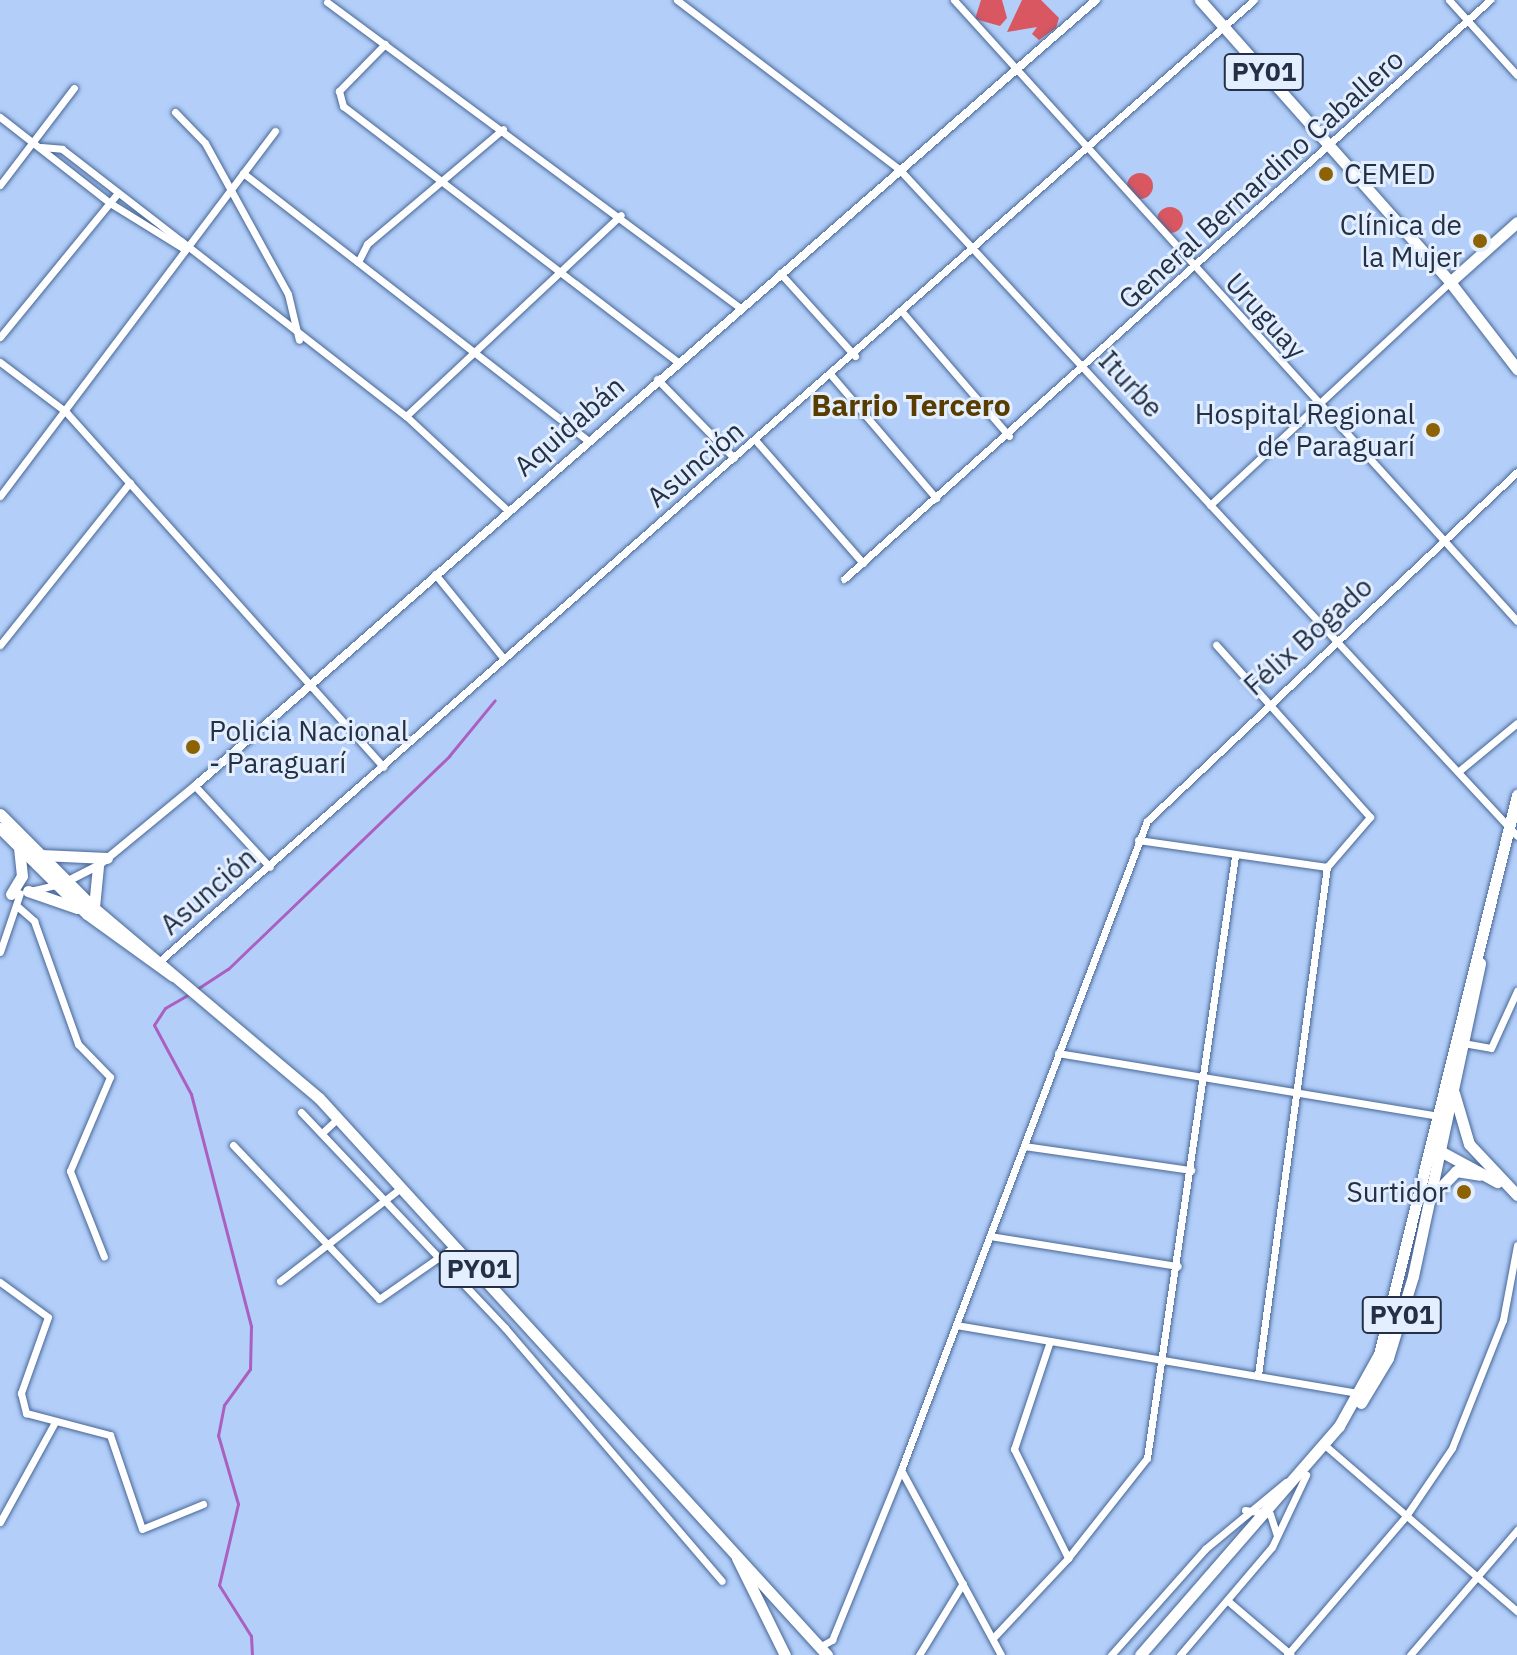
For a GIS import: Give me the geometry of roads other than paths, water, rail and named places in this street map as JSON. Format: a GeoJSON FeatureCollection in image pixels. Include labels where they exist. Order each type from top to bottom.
{"type":"FeatureCollection","features":[{"type":"Feature","properties":{"kind":"main road","name":"PY01"},"geometry":{"type":"LineString","coordinates":[[1200,0],[1450,282],[1515,364]]}},
{"type":"Feature","properties":{"kind":"main road"},"geometry":{"type":"LineString","coordinates":[[1450,282],[1517,222]]}},
{"type":"Feature","properties":{"kind":"main road","name":"PY01"},"geometry":{"type":"LineString","coordinates":[[1303,1473],[1359,1393],[1404,1273],[1440,1102],[1484,923],[1513,832],[1517,795]]}},
{"type":"Feature","properties":{"kind":"main road","name":"PY01"},"geometry":{"type":"LineString","coordinates":[[0,814],[41,855],[63,884]]}},
{"type":"Feature","properties":{"kind":"main road","name":"PY01"},"geometry":{"type":"LineString","coordinates":[[0,828],[90,911],[212,1006],[338,1118],[457,1244],[824,1650]]}},
{"type":"Feature","properties":{"kind":"main road"},"geometry":{"type":"LineString","coordinates":[[17,845],[23,865],[15,893],[90,911],[102,862],[41,855]]}},
{"type":"Feature","properties":{"kind":"main road","name":"PY01"},"geometry":{"type":"LineString","coordinates":[[90,911],[162,959],[177,978]]}},
{"type":"Feature","properties":{"kind":"main road","name":"PY01"},"geometry":{"type":"LineString","coordinates":[[1140,1655],[1328,1448],[1388,1358],[1442,1152],[1484,923]]}},
{"type":"Feature","properties":{"kind":"main road"},"geometry":{"type":"LineString","coordinates":[[1452,1085],[1469,1144],[1517,1195]]}},
{"type":"Feature","properties":{"kind":"main road"},"geometry":{"type":"LineString","coordinates":[[1424,1178],[1442,1152],[1440,1102]]}},
{"type":"Feature","properties":{"kind":"main road"},"geometry":{"type":"LineString","coordinates":[[1442,1152],[1517,1195]]}},
{"type":"Feature","properties":{"kind":"main road"},"geometry":{"type":"LineString","coordinates":[[1426,1210],[1456,1171],[1489,1177]]}},
{"type":"Feature","properties":{"kind":"main road","name":"PY01"},"geometry":{"type":"LineString","coordinates":[[1150,1655],[1267,1513]]}},
{"type":"Feature","properties":{"kind":"main road","name":"PY01"},"geometry":{"type":"LineString","coordinates":[[731,1547],[785,1655]]}},
{"type":"Feature","properties":{"kind":"street","name":"Iturbe"},"geometry":{"type":"LineString","coordinates":[[677,0],[899,169],[1337,638],[1513,832]]}},
{"type":"Feature","properties":{"kind":"street","name":"Uruguay"},"geometry":{"type":"LineString","coordinates":[[954,0],[1086,153],[1517,621]]}},
{"type":"Feature","properties":{"kind":"street","name":"Aquidabán"},"geometry":{"type":"LineString","coordinates":[[63,884],[102,862],[195,786],[506,509],[1096,0]]}},
{"type":"Feature","properties":{"kind":"street","name":"Asunción"},"geometry":{"type":"LineString","coordinates":[[162,959],[734,458],[757,442],[976,251],[1254,0]]}},
{"type":"Feature","properties":{"kind":"street"},"geometry":{"type":"LineString","coordinates":[[1449,0],[1517,75]]}},
{"type":"Feature","properties":{"kind":"street","name":"General Bernardino Caballero"},"geometry":{"type":"LineString","coordinates":[[844,579],[1086,368],[1328,144],[1490,0]]}},
{"type":"Feature","properties":{"kind":"street"},"geometry":{"type":"LineString","coordinates":[[327,2],[621,215],[739,307]]}},
{"type":"Feature","properties":{"kind":"street"},"geometry":{"type":"LineString","coordinates":[[385,44],[339,91],[340,100],[443,183],[677,361]]}},
{"type":"Feature","properties":{"kind":"street"},"geometry":{"type":"LineString","coordinates":[[0,185],[74,88]]}},
{"type":"Feature","properties":{"kind":"street"},"geometry":{"type":"LineString","coordinates":[[175,112],[205,143],[231,189],[288,294],[299,340]]}},
{"type":"Feature","properties":{"kind":"street"},"geometry":{"type":"LineString","coordinates":[[0,117],[110,203],[184,249]]}},
{"type":"Feature","properties":{"kind":"street"},"geometry":{"type":"LineString","coordinates":[[358,262],[367,244],[443,183],[503,129]]}},
{"type":"Feature","properties":{"kind":"street"},"geometry":{"type":"LineString","coordinates":[[0,496],[275,131]]}},
{"type":"Feature","properties":{"kind":"street"},"geometry":{"type":"LineString","coordinates":[[41,147],[62,149],[299,340],[406,416],[506,509]]}},
{"type":"Feature","properties":{"kind":"street"},"geometry":{"type":"LineString","coordinates":[[243,173],[587,440]]}},
{"type":"Feature","properties":{"kind":"street"},"geometry":{"type":"LineString","coordinates":[[0,337],[118,193]]}},
{"type":"Feature","properties":{"kind":"street"},"geometry":{"type":"LineString","coordinates":[[406,416],[621,215]]}},
{"type":"Feature","properties":{"kind":"street"},"geometry":{"type":"LineString","coordinates":[[780,273],[855,356]]}},
{"type":"Feature","properties":{"kind":"street"},"geometry":{"type":"LineString","coordinates":[[1210,505],[1318,408],[1450,282]]}},
{"type":"Feature","properties":{"kind":"street"},"geometry":{"type":"LineString","coordinates":[[904,314],[1009,436]]}},
{"type":"Feature","properties":{"kind":"street"},"geometry":{"type":"LineString","coordinates":[[0,362],[66,412],[383,767]]}},
{"type":"Feature","properties":{"kind":"street"},"geometry":{"type":"LineString","coordinates":[[831,375],[936,498]]}},
{"type":"Feature","properties":{"kind":"street"},"geometry":{"type":"LineString","coordinates":[[657,379],[734,458]]}},
{"type":"Feature","properties":{"kind":"street"},"geometry":{"type":"LineString","coordinates":[[757,442],[863,563]]}},
{"type":"Feature","properties":{"kind":"street","name":"Félix Bogado"},"geometry":{"type":"LineString","coordinates":[[824,1650],[832,1640],[901,1470],[1138,840],[1159,804],[1517,472]]}},
{"type":"Feature","properties":{"kind":"street"},"geometry":{"type":"LineString","coordinates":[[0,645],[130,482]]}},
{"type":"Feature","properties":{"kind":"street"},"geometry":{"type":"LineString","coordinates":[[435,574],[504,659]]}},
{"type":"Feature","properties":{"kind":"street"},"geometry":{"type":"LineString","coordinates":[[1216,645],[1370,817],[1327,867],[1299,1092],[1258,1375]]}},
{"type":"Feature","properties":{"kind":"street"},"geometry":{"type":"LineString","coordinates":[[1459,771],[1517,723]]}},
{"type":"Feature","properties":{"kind":"street"},"geometry":{"type":"LineString","coordinates":[[195,786],[270,867]]}},
{"type":"Feature","properties":{"kind":"street"},"geometry":{"type":"LineString","coordinates":[[1138,840],[1327,867]]}},
{"type":"Feature","properties":{"kind":"street"},"geometry":{"type":"LineString","coordinates":[[993,1638],[1068,1558],[1147,1458],[1165,1360],[1235,856]]}},
{"type":"Feature","properties":{"kind":"street"},"geometry":{"type":"LineString","coordinates":[[0,952],[17,906],[15,893],[63,884]]}},
{"type":"Feature","properties":{"kind":"street"},"geometry":{"type":"LineString","coordinates":[[17,906],[34,921],[78,1044],[110,1077],[70,1171],[104,1257]]}},
{"type":"Feature","properties":{"kind":"street"},"geometry":{"type":"LineString","coordinates":[[1463,1043],[1491,1048],[1517,991]]}},
{"type":"Feature","properties":{"kind":"street"},"geometry":{"type":"LineString","coordinates":[[1058,1053],[1437,1116]]}},
{"type":"Feature","properties":{"kind":"street"},"geometry":{"type":"LineString","coordinates":[[301,1112],[441,1257],[722,1581]]}},
{"type":"Feature","properties":{"kind":"street"},"geometry":{"type":"LineString","coordinates":[[322,1133],[338,1118]]}},
{"type":"Feature","properties":{"kind":"street"},"geometry":{"type":"LineString","coordinates":[[233,1145],[385,1301],[457,1244]]}},
{"type":"Feature","properties":{"kind":"street"},"geometry":{"type":"LineString","coordinates":[[1024,1146],[1191,1170]]}},
{"type":"Feature","properties":{"kind":"street"},"geometry":{"type":"LineString","coordinates":[[280,1281],[404,1186]]}},
{"type":"Feature","properties":{"kind":"street"},"geometry":{"type":"LineString","coordinates":[[990,1236],[1178,1266]]}},
{"type":"Feature","properties":{"kind":"street"},"geometry":{"type":"LineString","coordinates":[[1228,1601],[1289,1654],[1406,1516],[1432,1483],[1476,1398],[1503,1320],[1517,1245]]}},
{"type":"Feature","properties":{"kind":"street"},"geometry":{"type":"LineString","coordinates":[[0,1282],[48,1317],[21,1393],[26,1413],[110,1435],[142,1529],[203,1504]]}},
{"type":"Feature","properties":{"kind":"street"},"geometry":{"type":"LineString","coordinates":[[956,1325],[1359,1393]]}},
{"type":"Feature","properties":{"kind":"street"},"geometry":{"type":"LineString","coordinates":[[1050,1341],[1014,1449],[1068,1558]]}},
{"type":"Feature","properties":{"kind":"street"},"geometry":{"type":"LineString","coordinates":[[0,1522],[55,1422]]}},
{"type":"Feature","properties":{"kind":"street"},"geometry":{"type":"LineString","coordinates":[[1328,1448],[1517,1611]]}},
{"type":"Feature","properties":{"kind":"street"},"geometry":{"type":"LineString","coordinates":[[901,1470],[1001,1655]]}},
{"type":"Feature","properties":{"kind":"street"},"geometry":{"type":"LineString","coordinates":[[1111,1655],[1245,1510],[1303,1473]]}},
{"type":"Feature","properties":{"kind":"street"},"geometry":{"type":"LineString","coordinates":[[1180,1655],[1228,1601],[1278,1537],[1303,1473]]}},
{"type":"Feature","properties":{"kind":"street"},"geometry":{"type":"LineString","coordinates":[[1245,1510],[1267,1513],[1278,1537]]}},
{"type":"Feature","properties":{"kind":"street"},"geometry":{"type":"LineString","coordinates":[[1410,1655],[1517,1530]]}},
{"type":"Feature","properties":{"kind":"street"},"geometry":{"type":"LineString","coordinates":[[919,1655],[963,1583]]}},
{"type":"Feature","properties":{"kind":"waterway"},"geometry":{"type":"LineString","coordinates":[[197,989],[228,969],[449,756],[495,700]]}},
{"type":"Feature","properties":{"kind":"waterway"},"geometry":{"type":"LineString","coordinates":[[191,993],[165,1008],[154,1025],[191,1094],[251,1326],[250,1369],[224,1405],[218,1435],[238,1504],[219,1585],[251,1636],[252,1655]]}},
{"type":"Feature","properties":{"kind":"place","name":"CEMED"},"geometry":{"type":"Point","coordinates":[1326,174]}},
{"type":"Feature","properties":{"kind":"place","name":"Clínica de la Mujer"},"geometry":{"type":"Point","coordinates":[1480,241]}},
{"type":"Feature","properties":{"kind":"place","name":"Hospital Regional de Paraguarí"},"geometry":{"type":"Point","coordinates":[1433,430]}},
{"type":"Feature","properties":{"kind":"place","name":"Policia Nacional - Paraguarí"},"geometry":{"type":"Point","coordinates":[193,747]}},
{"type":"Feature","properties":{"kind":"place","name":"Surtidor"},"geometry":{"type":"Point","coordinates":[1464,1192]}},
{"type":"Feature","properties":{"kind":"district","name":"Barrio Tercero"},"geometry":{"type":"Point","coordinates":[911,405]}}]}
